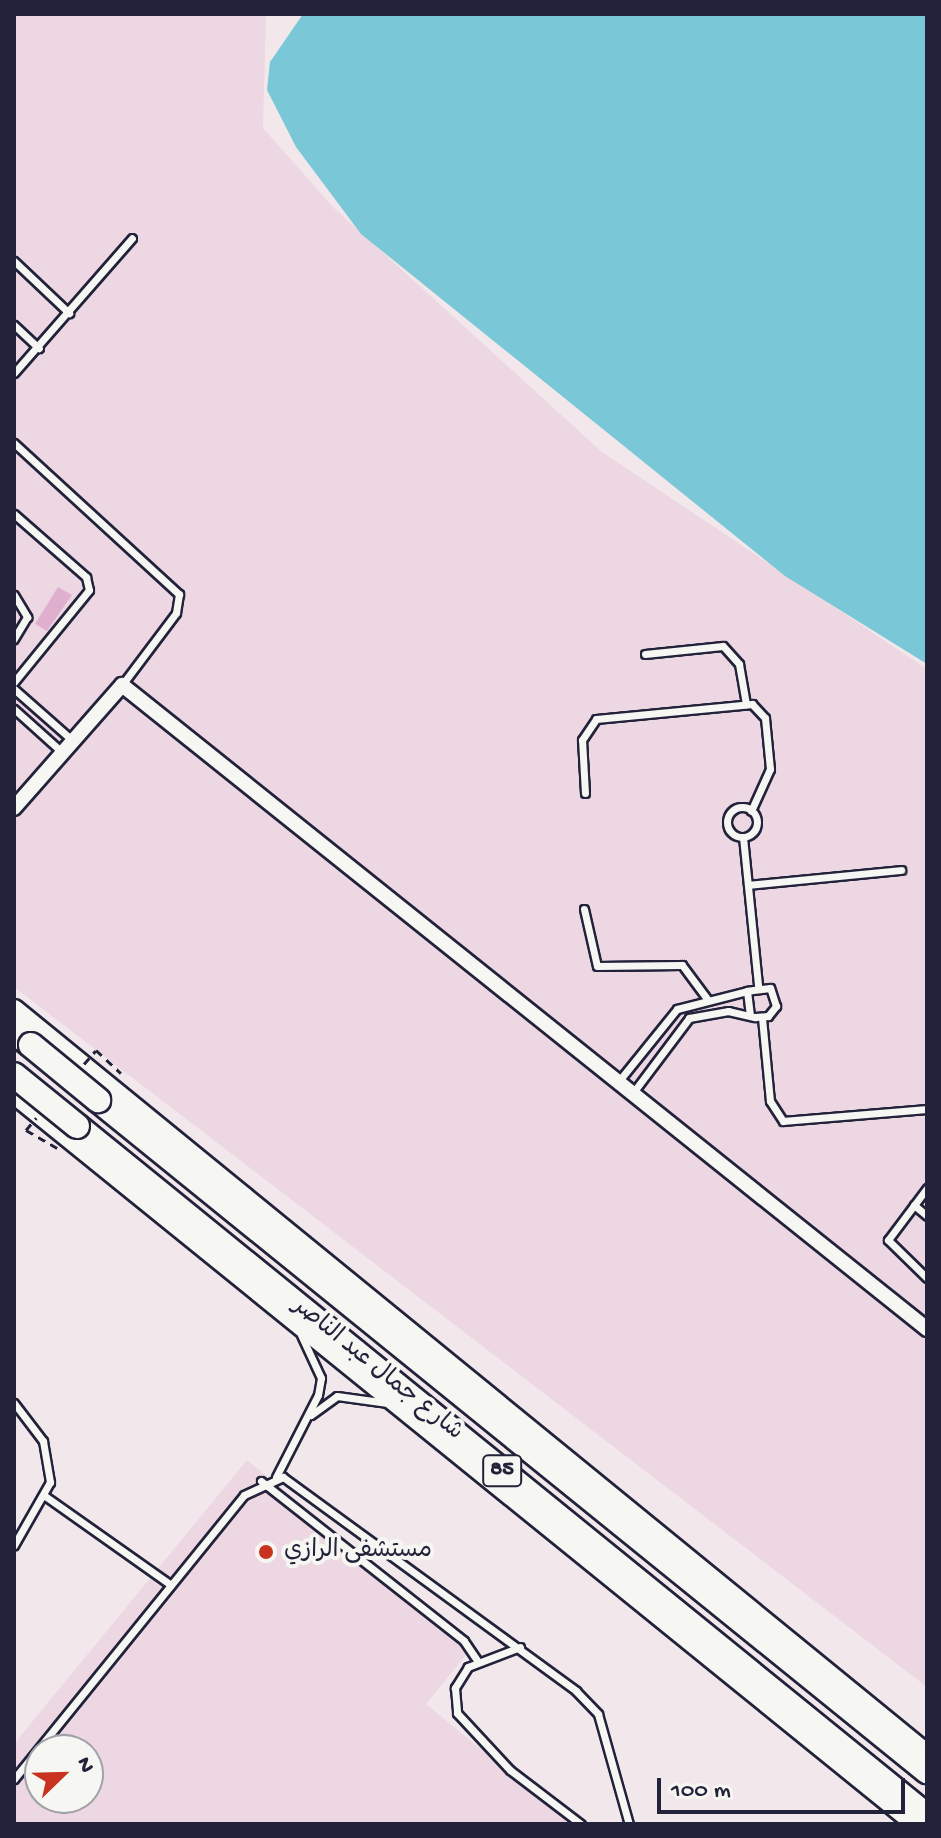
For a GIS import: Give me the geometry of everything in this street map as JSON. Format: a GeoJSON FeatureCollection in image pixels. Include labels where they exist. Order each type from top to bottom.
{"type":"FeatureCollection","features":[{"type":"Feature","properties":{"kind":"highway","name":"شارع جمال عبد الناصر"},"geometry":{"type":"LineString","coordinates":[[14,1032],[927,1771]]}},
{"type":"Feature","properties":{"kind":"highway","name":"شارع جمال عبد الناصر"},"geometry":{"type":"LineString","coordinates":[[14,1075],[927,1816]]}},
{"type":"Feature","properties":{"kind":"main road"},"geometry":{"type":"LineString","coordinates":[[14,1010],[927,1755]]}},
{"type":"Feature","properties":{"kind":"main road"},"geometry":{"type":"LineString","coordinates":[[14,1093],[917,1824]]}},
{"type":"Feature","properties":{"kind":"street"},"geometry":{"type":"LineString","coordinates":[[14,808],[122,685],[927,1329]]}},
{"type":"Feature","properties":{"kind":"lane"},"geometry":{"type":"LineString","coordinates":[[14,373],[132,238]]}},
{"type":"Feature","properties":{"kind":"lane"},"geometry":{"type":"LineString","coordinates":[[14,261],[69,313]]}},
{"type":"Feature","properties":{"kind":"lane"},"geometry":{"type":"LineString","coordinates":[[14,325],[39,348]]}},
{"type":"Feature","properties":{"kind":"lane"},"geometry":{"type":"LineString","coordinates":[[14,443],[179,594],[176,613],[122,685]]}},
{"type":"Feature","properties":{"kind":"lane"},"geometry":{"type":"LineString","coordinates":[[14,514],[86,577],[89,590],[14,682]]}},
{"type":"Feature","properties":{"kind":"lane"},"geometry":{"type":"LineString","coordinates":[[14,595],[27,617],[14,639]]}},
{"type":"Feature","properties":{"kind":"lane"},"geometry":{"type":"LineString","coordinates":[[645,654],[723,646],[739,664],[746,704]]}},
{"type":"Feature","properties":{"kind":"lane"},"geometry":{"type":"LineString","coordinates":[[14,689],[73,741]]}},
{"type":"Feature","properties":{"kind":"lane"},"geometry":{"type":"LineString","coordinates":[[585,793],[582,740],[596,719],[746,704],[763,712],[769,760],[751,811],[756,827],[743,837]]}},
{"type":"Feature","properties":{"kind":"lane"},"geometry":{"type":"LineString","coordinates":[[14,709],[63,753]]}},
{"type":"Feature","properties":{"kind":"lane"},"geometry":{"type":"LineString","coordinates":[[743,837],[732,834],[728,818],[741,807],[751,811]]}},
{"type":"Feature","properties":{"kind":"lane"},"geometry":{"type":"LineString","coordinates":[[743,837],[758,985],[776,1000],[762,1018],[770,1101],[783,1121],[927,1109]]}},
{"type":"Feature","properties":{"kind":"lane"},"geometry":{"type":"LineString","coordinates":[[748,885],[901,870]]}},
{"type":"Feature","properties":{"kind":"lane"},"geometry":{"type":"LineString","coordinates":[[584,909],[597,966],[682,965],[708,1000]]}},
{"type":"Feature","properties":{"kind":"lane"},"geometry":{"type":"LineString","coordinates":[[618,1082],[672,1014],[758,985]]}},
{"type":"Feature","properties":{"kind":"lane"},"geometry":{"type":"LineString","coordinates":[[747,991],[750,1014]]}},
{"type":"Feature","properties":{"kind":"lane"},"geometry":{"type":"LineString","coordinates":[[632,1094],[689,1018],[750,1014],[762,1018]]}},
{"type":"Feature","properties":{"kind":"lane"},"geometry":{"type":"LineString","coordinates":[[927,1188],[888,1245],[927,1278]]}},
{"type":"Feature","properties":{"kind":"lane"},"geometry":{"type":"LineString","coordinates":[[914,1205],[927,1216]]}},
{"type":"Feature","properties":{"kind":"lane"},"geometry":{"type":"LineString","coordinates":[[276,1477],[306,1419],[321,1378],[289,1315]]}},
{"type":"Feature","properties":{"kind":"lane"},"geometry":{"type":"LineString","coordinates":[[306,1419],[337,1396],[400,1405]]}},
{"type":"Feature","properties":{"kind":"lane"},"geometry":{"type":"LineString","coordinates":[[14,1403],[32,1422],[50,1461],[45,1496],[14,1545]]}},
{"type":"Feature","properties":{"kind":"lane"},"geometry":{"type":"LineString","coordinates":[[14,1779],[171,1585],[261,1481],[276,1477],[293,1480],[520,1647],[598,1714],[616,1800],[629,1824]]}},
{"type":"Feature","properties":{"kind":"lane"},"geometry":{"type":"LineString","coordinates":[[261,1481],[464,1641],[477,1660]]}},
{"type":"Feature","properties":{"kind":"lane"},"geometry":{"type":"LineString","coordinates":[[45,1496],[171,1585]]}},
{"type":"Feature","properties":{"kind":"lane"},"geometry":{"type":"LineString","coordinates":[[520,1647],[477,1660],[455,1688],[457,1713],[510,1770],[581,1824]]}},
{"type":"Feature","properties":{"kind":"path"},"geometry":{"type":"LineString","coordinates":[[96,1050],[122,1072]]}},
{"type":"Feature","properties":{"kind":"path"},"geometry":{"type":"LineString","coordinates":[[26,1130],[53,1152]]}},
{"type":"Feature","properties":{"kind":"shaded area"},"geometry":{"type":"Polygon","coordinates":[[[14,14],[266,14],[263,128],[335,209],[602,452],[927,669],[927,1687],[14,987],[14,14]]]}},
{"type":"Feature","properties":{"kind":"shaded area","name":"مستشفى الرازي"},"geometry":{"type":"Polygon","coordinates":[[[247,1460],[474,1645],[426,1704],[572,1824],[14,1824],[14,1744],[247,1460]]]}},
{"type":"Feature","properties":{"kind":"water"},"geometry":{"type":"Polygon","coordinates":[[[303,14],[927,14],[927,664],[785,576],[361,234],[296,147],[267,90],[270,62],[303,14]]]}},
{"type":"Feature","properties":{"kind":"building"},"geometry":{"type":"Polygon","coordinates":[[[58,587],[72,595],[47,631],[35,624],[58,587]]]}},
{"type":"Feature","properties":{"kind":"place","name":"مستشفى الرازي"},"geometry":{"type":"Point","coordinates":[266,1552]}}]}
